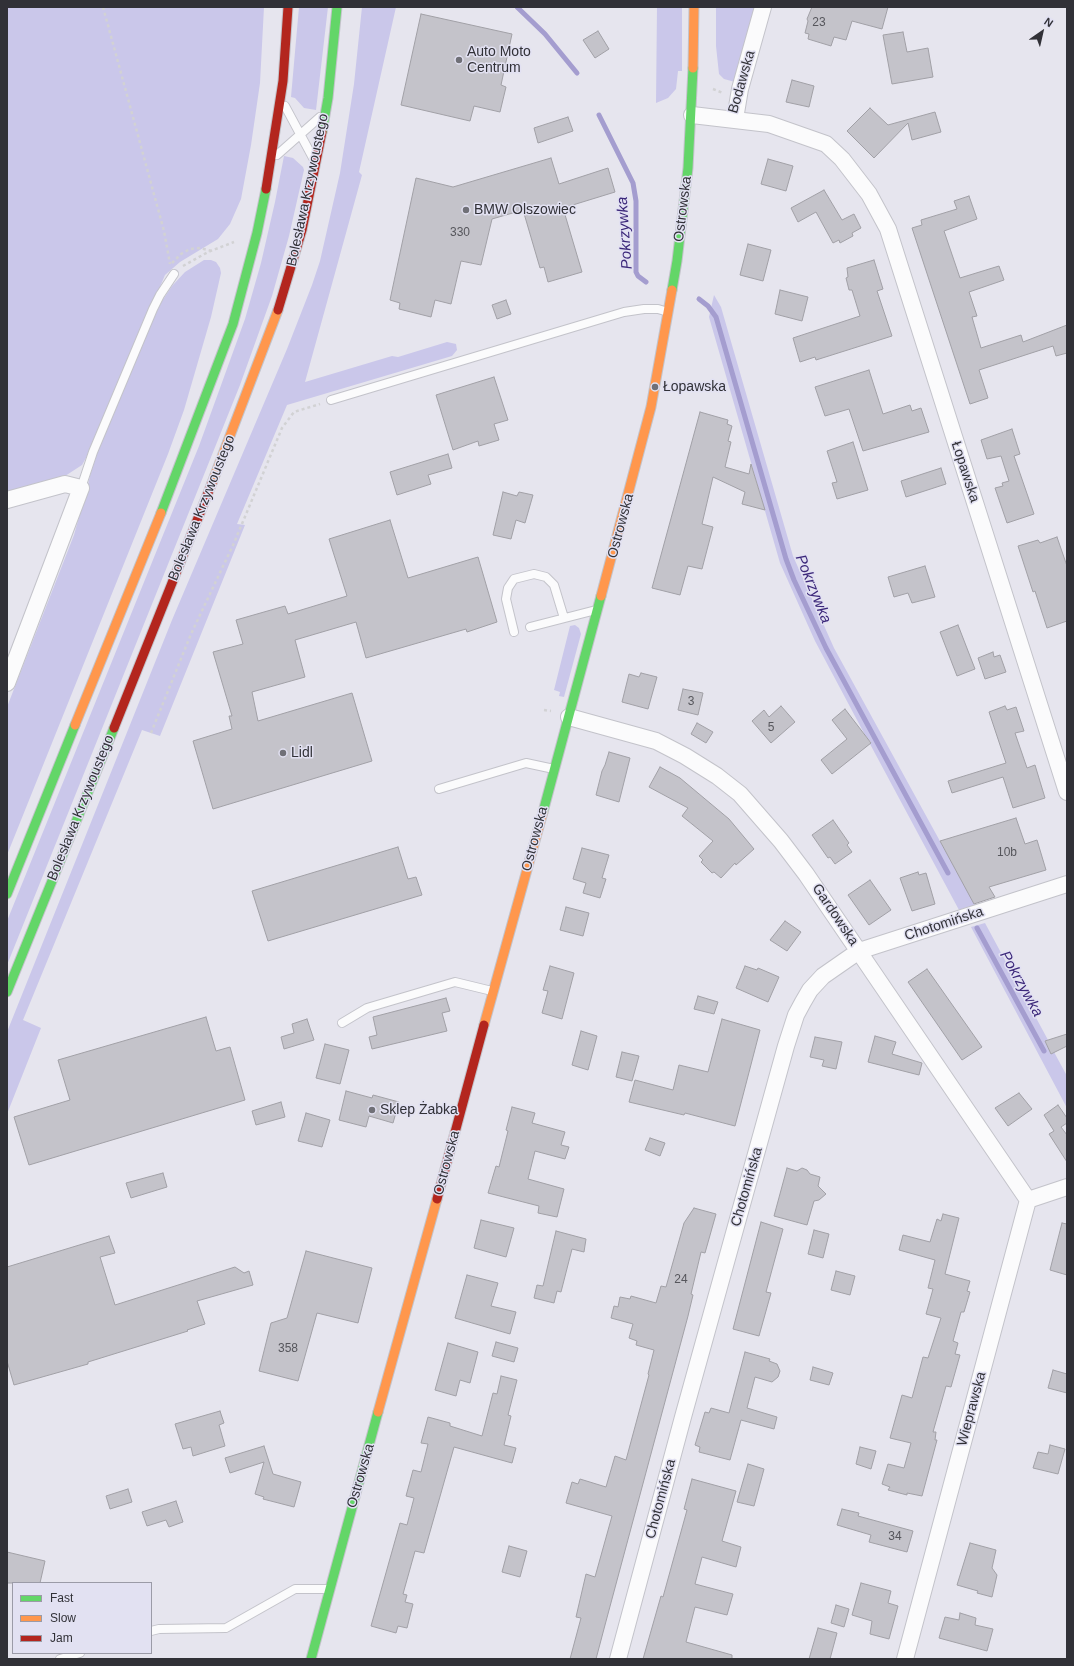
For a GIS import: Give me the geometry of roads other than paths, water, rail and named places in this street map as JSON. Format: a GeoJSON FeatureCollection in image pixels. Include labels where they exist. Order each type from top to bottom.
{"type":"FeatureCollection","features":[{"type":"Feature","properties":{"kind":"main road"},"geometry":{"type":"LineString","coordinates":[[282,7],[286,44]]}},
{"type":"Feature","properties":{"kind":"main road"},"geometry":{"type":"LineString","coordinates":[[7,894],[201,411],[233,324],[257,233],[270,173],[281,94],[288,7]]}},
{"type":"Feature","properties":{"kind":"main road","name":"Bolesława Krzywoustego"},"geometry":{"type":"LineString","coordinates":[[7,992],[260,361],[276,317],[293,261],[316,166],[328,98],[337,7]]}},
{"type":"Feature","properties":{"kind":"main road"},"geometry":{"type":"LineString","coordinates":[[336,29],[341,7]]}},
{"type":"Feature","properties":{"kind":"main road","name":"Ostrowska"},"geometry":{"type":"LineString","coordinates":[[311,1659],[641,450],[669,312],[683,212],[692,115],[694,7]]}},
{"type":"Feature","properties":{"kind":"street","name":"Bodawska"},"geometry":{"type":"LineString","coordinates":[[692,115],[735,119],[740,89],[763,7]]}},
{"type":"Feature","properties":{"kind":"street","name":"Łopawska"},"geometry":{"type":"LineString","coordinates":[[735,119],[770,124],[826,144],[856,175],[869,194],[888,230],[1067,792]]}},
{"type":"Feature","properties":{"kind":"street"},"geometry":{"type":"LineString","coordinates":[[7,500],[65,484],[81,488],[7,683]]}},
{"type":"Feature","properties":{"kind":"street","name":"Gardowska"},"geometry":{"type":"LineString","coordinates":[[569,717],[656,741],[685,756],[717,776],[740,794],[782,841],[806,874],[1028,1200]]}},
{"type":"Feature","properties":{"kind":"street","name":"Chotomińska"},"geometry":{"type":"LineString","coordinates":[[618,1659],[784,1053],[796,1015],[810,990],[823,976],[859,951],[1067,884]]}},
{"type":"Feature","properties":{"kind":"street"},"geometry":{"type":"LineString","coordinates":[[1028,1200],[1067,1186]]}},
{"type":"Feature","properties":{"kind":"street","name":"Wieprawska"},"geometry":{"type":"LineString","coordinates":[[905,1659],[1028,1200]]}},
{"type":"Feature","properties":{"kind":"lane"},"geometry":{"type":"LineString","coordinates":[[281,94],[286,110],[316,166]]}},
{"type":"Feature","properties":{"kind":"lane"},"geometry":{"type":"LineString","coordinates":[[270,173],[276,157],[321,116],[328,98]]}},
{"type":"Feature","properties":{"kind":"lane"},"geometry":{"type":"LineString","coordinates":[[81,488],[93,452],[153,309],[160,295],[174,274]]}},
{"type":"Feature","properties":{"kind":"lane"},"geometry":{"type":"LineString","coordinates":[[331,400],[624,312],[651,309],[669,312]]}},
{"type":"Feature","properties":{"kind":"lane"},"geometry":{"type":"LineString","coordinates":[[514,632],[506,599],[508,588],[514,579],[534,574],[546,578],[554,585],[564,618]]}},
{"type":"Feature","properties":{"kind":"lane"},"geometry":{"type":"LineString","coordinates":[[530,627],[598,610]]}},
{"type":"Feature","properties":{"kind":"lane"},"geometry":{"type":"LineString","coordinates":[[439,789],[526,763],[554,769]]}},
{"type":"Feature","properties":{"kind":"lane"},"geometry":{"type":"LineString","coordinates":[[342,1023],[367,1008],[455,982],[494,991]]}},
{"type":"Feature","properties":{"kind":"lane"},"geometry":{"type":"LineString","coordinates":[[152,1631],[159,1629],[226,1628],[295,1590],[330,1589]]}},
{"type":"Feature","properties":{"kind":"lane"},"geometry":{"type":"LineString","coordinates":[[60,1659],[77,1654]]}},
{"type":"Feature","properties":{"kind":"waterway","name":"Pokrzywka"},"geometry":{"type":"LineString","coordinates":[[517,7],[545,34],[577,73]]}},
{"type":"Feature","properties":{"kind":"waterway","name":"Pokrzywka"},"geometry":{"type":"LineString","coordinates":[[599,115],[633,183],[636,201],[636,272],[638,276],[646,282]]}},
{"type":"Feature","properties":{"kind":"waterway","name":"Pokrzywka"},"geometry":{"type":"LineString","coordinates":[[699,299],[708,306],[716,317],[786,559],[794,580],[826,648],[948,873]]}},
{"type":"Feature","properties":{"kind":"waterway","name":"Pokrzywka"},"geometry":{"type":"LineString","coordinates":[[977,928],[1044,1051]]}},
{"type":"Feature","properties":{"kind":"place","name":"Auto Moto Centrum"},"geometry":{"type":"Point","coordinates":[459,60]}},
{"type":"Feature","properties":{"kind":"place","name":"BMW Olszowiec"},"geometry":{"type":"Point","coordinates":[466,210]}},
{"type":"Feature","properties":{"kind":"place","name":"Łopawska"},"geometry":{"type":"Point","coordinates":[655,387]}},
{"type":"Feature","properties":{"kind":"place","name":"Lidl"},"geometry":{"type":"Point","coordinates":[283,753]}},
{"type":"Feature","properties":{"kind":"place","name":"Sklep Żabka"},"geometry":{"type":"Point","coordinates":[372,1110]}}]}
